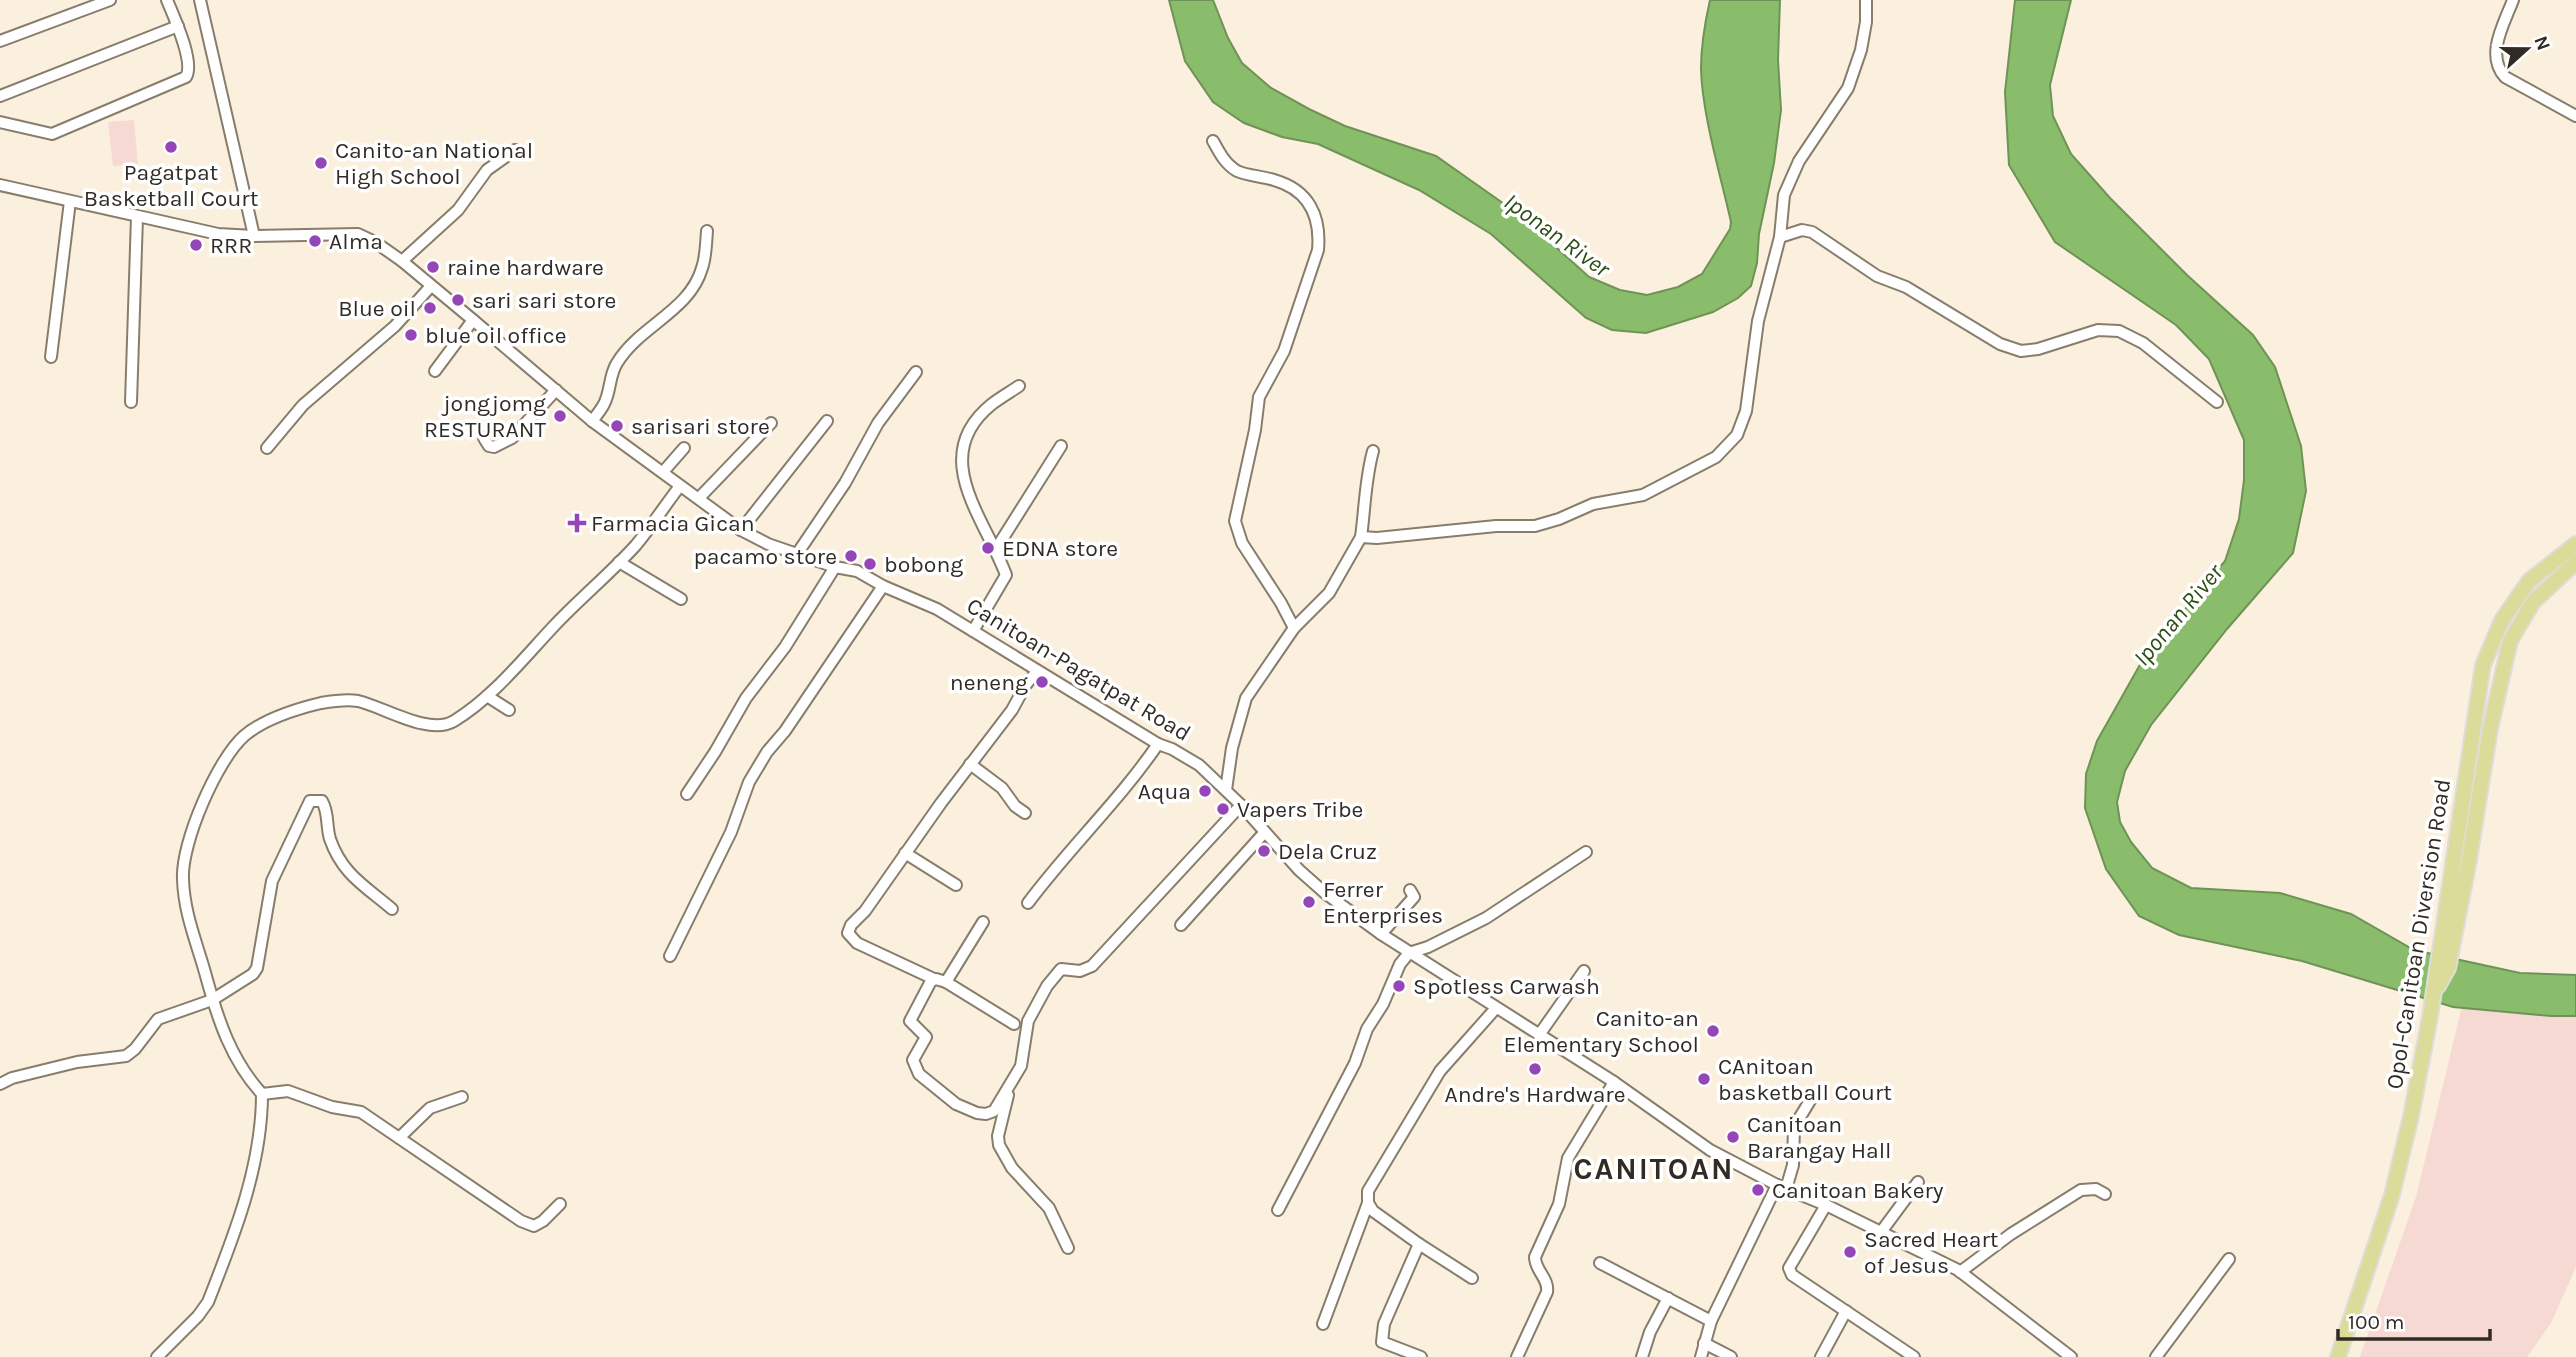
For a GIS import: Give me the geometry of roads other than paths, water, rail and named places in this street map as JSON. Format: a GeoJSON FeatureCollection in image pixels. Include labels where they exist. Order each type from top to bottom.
{"type":"FeatureCollection","features":[{"type":"Feature","properties":{"kind":"main road","name":"Opol-Canitoan Diversion Road"},"geometry":{"type":"LineString","coordinates":[[2433,996],[2448,968],[2446,948],[2483,665],[2502,620],[2529,580],[2576,544]]}},
{"type":"Feature","properties":{"kind":"main road","name":"Opol-Canitoan Diversion Road"},"geometry":{"type":"LineString","coordinates":[[2338,1357],[2392,1195],[2411,1116],[2433,996],[2469,860],[2490,729],[2510,642],[2533,602],[2576,562]]}},
{"type":"Feature","properties":{"kind":"street"},"geometry":{"type":"LineString","coordinates":[[0,41],[110,0]]}},
{"type":"Feature","properties":{"kind":"street"},"geometry":{"type":"LineString","coordinates":[[0,122],[52,134],[180,81],[189,72],[178,26],[167,0]]}},
{"type":"Feature","properties":{"kind":"street"},"geometry":{"type":"LineString","coordinates":[[200,0],[254,236]]}},
{"type":"Feature","properties":{"kind":"street"},"geometry":{"type":"LineString","coordinates":[[1362,537],[1546,524],[1594,504],[1643,495],[1716,457],[1730,445],[1742,425],[1746,411],[1758,321],[1780,237],[1784,195],[1798,161],[1848,88],[1857,64],[1866,22],[1866,0]]}},
{"type":"Feature","properties":{"kind":"street"},"geometry":{"type":"LineString","coordinates":[[2513,0],[2496,46],[2495,57],[2500,72],[2576,116]]}},
{"type":"Feature","properties":{"kind":"street"},"geometry":{"type":"LineString","coordinates":[[0,96],[178,26]]}},
{"type":"Feature","properties":{"kind":"street"},"geometry":{"type":"LineString","coordinates":[[1213,141],[1228,164],[1237,170],[1274,180],[1300,192],[1313,209],[1319,234],[1318,250],[1284,351],[1259,397],[1255,430],[1235,521],[1242,543],[1294,628]]}},
{"type":"Feature","properties":{"kind":"street"},"geometry":{"type":"LineString","coordinates":[[402,261],[458,210],[487,170],[516,150]]}},
{"type":"Feature","properties":{"kind":"street","name":"Canitoan-Pagatpat Road"},"geometry":{"type":"LineString","coordinates":[[0,185],[218,234],[358,234],[375,242],[402,261],[592,421],[741,530],[768,544],[835,568],[857,571],[883,586],[936,609],[1158,744],[1199,765],[1325,893],[1381,934],[1614,1082],[1710,1150],[1960,1272],[2071,1357]]}},
{"type":"Feature","properties":{"kind":"street"},"geometry":{"type":"LineString","coordinates":[[51,357],[70,201]]}},
{"type":"Feature","properties":{"kind":"street"},"geometry":{"type":"LineString","coordinates":[[131,402],[137,217]]}},
{"type":"Feature","properties":{"kind":"street"},"geometry":{"type":"LineString","coordinates":[[1780,237],[1802,230],[1812,232],[1877,276],[1906,287],[2000,344],[2021,351],[2038,349],[2098,330],[2119,331],[2143,343],[2217,401]]}},
{"type":"Feature","properties":{"kind":"street"},"geometry":{"type":"LineString","coordinates":[[592,421],[605,403],[615,365],[640,334],[677,307],[693,288],[702,268],[707,231]]}},
{"type":"Feature","properties":{"kind":"street"},"geometry":{"type":"LineString","coordinates":[[267,448],[303,405],[395,326],[431,286]]}},
{"type":"Feature","properties":{"kind":"street"},"geometry":{"type":"LineString","coordinates":[[435,371],[473,320]]}},
{"type":"Feature","properties":{"kind":"street"},"geometry":{"type":"LineString","coordinates":[[797,554],[845,483],[878,423],[916,372]]}},
{"type":"Feature","properties":{"kind":"street"},"geometry":{"type":"LineString","coordinates":[[973,631],[1006,575],[963,481],[961,456],[966,437],[980,417],[990,405],[1019,386]]}},
{"type":"Feature","properties":{"kind":"street"},"geometry":{"type":"LineString","coordinates":[[484,438],[489,446],[494,447],[512,438],[556,390]]}},
{"type":"Feature","properties":{"kind":"street"},"geometry":{"type":"LineString","coordinates":[[741,530],[827,421]]}},
{"type":"Feature","properties":{"kind":"street"},"geometry":{"type":"LineString","coordinates":[[699,498],[771,423]]}},
{"type":"Feature","properties":{"kind":"street"},"geometry":{"type":"LineString","coordinates":[[996,550],[1061,446]]}},
{"type":"Feature","properties":{"kind":"street"},"geometry":{"type":"LineString","coordinates":[[663,472],[684,448]]}},
{"type":"Feature","properties":{"kind":"street"},"geometry":{"type":"LineString","coordinates":[[1226,790],[1237,727],[1246,698],[1294,628],[1324,600],[1362,537],[1365,483],[1373,452]]}},
{"type":"Feature","properties":{"kind":"street"},"geometry":{"type":"LineString","coordinates":[[158,1357],[198,1316],[212,1290],[234,1234],[251,1174],[261,1124],[262,1094],[248,1079],[231,1052],[187,918],[182,877],[192,827],[235,745],[256,728],[287,714],[325,702],[358,701],[428,725],[449,723],[487,696],[635,546],[680,486]]}},
{"type":"Feature","properties":{"kind":"street"},"geometry":{"type":"LineString","coordinates":[[619,562],[681,599]]}},
{"type":"Feature","properties":{"kind":"street"},"geometry":{"type":"LineString","coordinates":[[687,794],[746,698],[785,647],[835,568]]}},
{"type":"Feature","properties":{"kind":"street"},"geometry":{"type":"LineString","coordinates":[[670,956],[731,832],[749,782],[883,586]]}},
{"type":"Feature","properties":{"kind":"street"},"geometry":{"type":"LineString","coordinates":[[1014,1024],[946,982],[857,943],[848,933],[851,925],[865,911],[1012,710],[1037,671]]}},
{"type":"Feature","properties":{"kind":"street"},"geometry":{"type":"LineString","coordinates":[[487,696],[509,710]]}},
{"type":"Feature","properties":{"kind":"street"},"geometry":{"type":"LineString","coordinates":[[1028,903],[1051,872],[1133,779],[1158,744]]}},
{"type":"Feature","properties":{"kind":"street"},"geometry":{"type":"LineString","coordinates":[[971,764],[1002,788],[1015,806],[1025,813]]}},
{"type":"Feature","properties":{"kind":"street"},"geometry":{"type":"LineString","coordinates":[[0,1084],[12,1078],[77,1062],[126,1056],[158,1020],[212,1000],[245,980],[257,968],[272,881],[310,801],[322,801],[326,808],[329,834],[345,869],[392,909]]}},
{"type":"Feature","properties":{"kind":"street"},"geometry":{"type":"LineString","coordinates":[[934,979],[910,1018],[912,1025],[926,1038],[913,1060],[916,1069],[956,1104],[977,1113],[994,1111],[1021,1066],[1028,1021],[1047,986],[1061,969],[1080,971],[1091,966],[1241,805]]}},
{"type":"Feature","properties":{"kind":"street"},"geometry":{"type":"LineString","coordinates":[[1181,925],[1264,833]]}},
{"type":"Feature","properties":{"kind":"street"},"geometry":{"type":"LineString","coordinates":[[1278,1210],[1355,1063],[1367,1029],[1383,1004],[1400,964],[1409,953],[1428,947],[1486,918],[1587,852]]}},
{"type":"Feature","properties":{"kind":"street"},"geometry":{"type":"LineString","coordinates":[[905,853],[956,885]]}},
{"type":"Feature","properties":{"kind":"street"},"geometry":{"type":"LineString","coordinates":[[1381,934],[1414,897],[1410,890]]}},
{"type":"Feature","properties":{"kind":"street"},"geometry":{"type":"LineString","coordinates":[[946,982],[983,922]]}},
{"type":"Feature","properties":{"kind":"street"},"geometry":{"type":"LineString","coordinates":[[1539,1035],[1584,971]]}},
{"type":"Feature","properties":{"kind":"street"},"geometry":{"type":"LineString","coordinates":[[1323,1324],[1368,1203],[1368,1191],[1372,1181],[1440,1071],[1496,1008]]}},
{"type":"Feature","properties":{"kind":"street"},"geometry":{"type":"LineString","coordinates":[[1517,1357],[1547,1292],[1548,1286],[1535,1257],[1559,1204],[1567,1158],[1614,1082]]}},
{"type":"Feature","properties":{"kind":"street"},"geometry":{"type":"LineString","coordinates":[[1008,1089],[1007,1107],[998,1136],[999,1144],[1012,1168],[1049,1208],[1068,1248]]}},
{"type":"Feature","properties":{"kind":"street"},"geometry":{"type":"LineString","coordinates":[[262,1094],[288,1091],[332,1107],[361,1112],[522,1221],[534,1226],[547,1218],[560,1203]]}},
{"type":"Feature","properties":{"kind":"street"},"geometry":{"type":"LineString","coordinates":[[1701,1357],[1711,1321],[1793,1166],[1794,1126],[1814,1094]]}},
{"type":"Feature","properties":{"kind":"street"},"geometry":{"type":"LineString","coordinates":[[399,1138],[430,1108],[462,1097]]}},
{"type":"Feature","properties":{"kind":"street"},"geometry":{"type":"LineString","coordinates":[[1881,1232],[1918,1182]]}},
{"type":"Feature","properties":{"kind":"street"},"geometry":{"type":"LineString","coordinates":[[1960,1272],[2011,1234],[2081,1190],[2096,1189],[2105,1194]]}},
{"type":"Feature","properties":{"kind":"street"},"geometry":{"type":"LineString","coordinates":[[1368,1203],[1381,1217],[1472,1278]]}},
{"type":"Feature","properties":{"kind":"street"},"geometry":{"type":"LineString","coordinates":[[1826,1205],[1789,1268],[1792,1275],[1913,1357]]}},
{"type":"Feature","properties":{"kind":"street"},"geometry":{"type":"LineString","coordinates":[[1419,1244],[1381,1337],[1384,1344],[1421,1357]]}},
{"type":"Feature","properties":{"kind":"street"},"geometry":{"type":"LineString","coordinates":[[2156,1357],[2229,1259]]}},
{"type":"Feature","properties":{"kind":"street"},"geometry":{"type":"LineString","coordinates":[[1600,1263],[1711,1321]]}},
{"type":"Feature","properties":{"kind":"street"},"geometry":{"type":"LineString","coordinates":[[1642,1357],[1650,1332],[1668,1298]]}},
{"type":"Feature","properties":{"kind":"street"},"geometry":{"type":"LineString","coordinates":[[1821,1357],[1846,1311]]}},
{"type":"Feature","properties":{"kind":"street"},"geometry":{"type":"LineString","coordinates":[[1704,1343],[1731,1357]]}},
{"type":"Feature","properties":{"kind":"place","name":"Pagatpat Basketball Court"},"geometry":{"type":"Point","coordinates":[171,147]}},
{"type":"Feature","properties":{"kind":"place","name":"Canito-an National High School"},"geometry":{"type":"Point","coordinates":[321,163]}},
{"type":"Feature","properties":{"kind":"place","name":"Alma"},"geometry":{"type":"Point","coordinates":[315,241]}},
{"type":"Feature","properties":{"kind":"place","name":"RRR"},"geometry":{"type":"Point","coordinates":[196,245]}},
{"type":"Feature","properties":{"kind":"place","name":"raine hardware"},"geometry":{"type":"Point","coordinates":[433,267]}},
{"type":"Feature","properties":{"kind":"place","name":"sari sari store"},"geometry":{"type":"Point","coordinates":[458,300]}},
{"type":"Feature","properties":{"kind":"place","name":"Blue oil"},"geometry":{"type":"Point","coordinates":[430,308]}},
{"type":"Feature","properties":{"kind":"place","name":"blue oil office"},"geometry":{"type":"Point","coordinates":[411,335]}},
{"type":"Feature","properties":{"kind":"place","name":"jongjomg RESTURANT"},"geometry":{"type":"Point","coordinates":[560,416]}},
{"type":"Feature","properties":{"kind":"place","name":"sarisari store"},"geometry":{"type":"Point","coordinates":[617,426]}},
{"type":"Feature","properties":{"kind":"place","name":"Farmacia Gican"},"geometry":{"type":"Point","coordinates":[577,523]}},
{"type":"Feature","properties":{"kind":"place","name":"EDNA store"},"geometry":{"type":"Point","coordinates":[988,548]}},
{"type":"Feature","properties":{"kind":"place","name":"pacamo store"},"geometry":{"type":"Point","coordinates":[851,556]}},
{"type":"Feature","properties":{"kind":"place","name":"bobong"},"geometry":{"type":"Point","coordinates":[870,564]}},
{"type":"Feature","properties":{"kind":"place","name":"neneng"},"geometry":{"type":"Point","coordinates":[1042,682]}},
{"type":"Feature","properties":{"kind":"place","name":"Aqua"},"geometry":{"type":"Point","coordinates":[1205,791]}},
{"type":"Feature","properties":{"kind":"place","name":"Vapers Tribe"},"geometry":{"type":"Point","coordinates":[1223,809]}},
{"type":"Feature","properties":{"kind":"place","name":"Dela Cruz"},"geometry":{"type":"Point","coordinates":[1264,851]}},
{"type":"Feature","properties":{"kind":"place","name":"Ferrer Enterprises"},"geometry":{"type":"Point","coordinates":[1309,902]}},
{"type":"Feature","properties":{"kind":"place","name":"Spotless Carwash"},"geometry":{"type":"Point","coordinates":[1399,986]}},
{"type":"Feature","properties":{"kind":"place","name":"Canito-an Elementary School"},"geometry":{"type":"Point","coordinates":[1713,1031]}},
{"type":"Feature","properties":{"kind":"place","name":"Andre's Hardware"},"geometry":{"type":"Point","coordinates":[1535,1069]}},
{"type":"Feature","properties":{"kind":"place","name":"CAnitoan basketball Court"},"geometry":{"type":"Point","coordinates":[1704,1079]}},
{"type":"Feature","properties":{"kind":"place","name":"Canitoan Barangay Hall"},"geometry":{"type":"Point","coordinates":[1733,1137]}},
{"type":"Feature","properties":{"kind":"place","name":"Canitoan Bakery"},"geometry":{"type":"Point","coordinates":[1758,1190]}},
{"type":"Feature","properties":{"kind":"place","name":"Sacred Heart of Jesus"},"geometry":{"type":"Point","coordinates":[1850,1252]}},
{"type":"Feature","properties":{"kind":"district","name":"CANITOAN"},"geometry":{"type":"Point","coordinates":[1654,1169]}},
{"type":"Feature","properties":{"kind":"water label","name":"Iponan River"},"geometry":{"type":"Point","coordinates":[1557,235]}},
{"type":"Feature","properties":{"kind":"water label","name":"Iponan River"},"geometry":{"type":"Point","coordinates":[2178,615]}}]}
